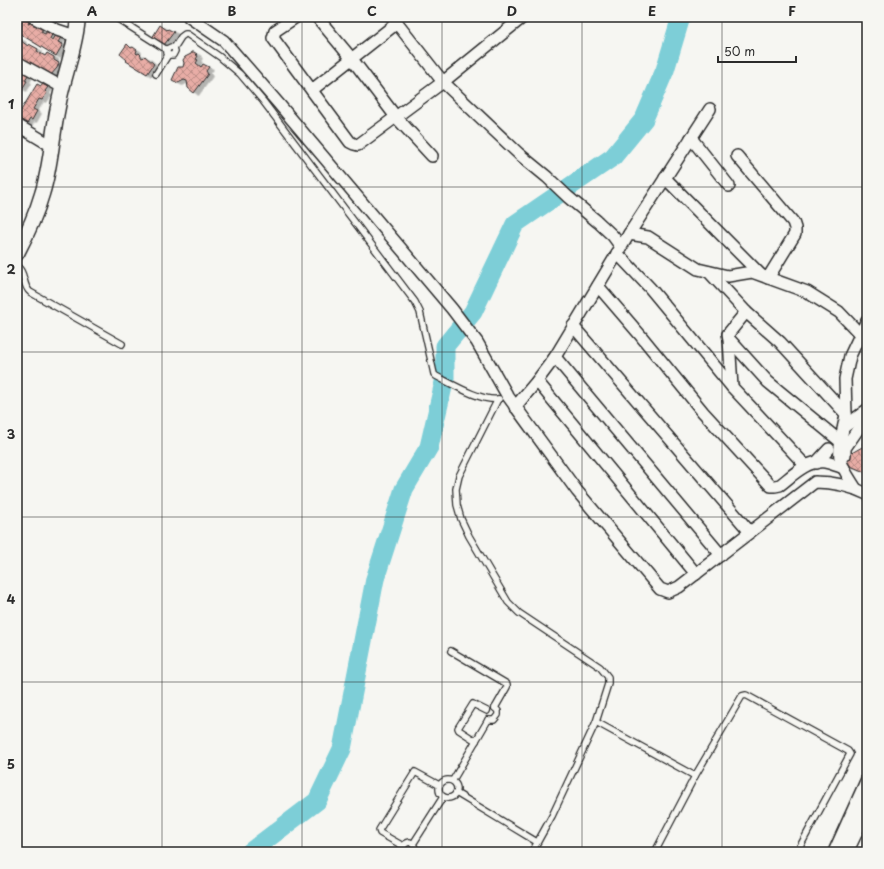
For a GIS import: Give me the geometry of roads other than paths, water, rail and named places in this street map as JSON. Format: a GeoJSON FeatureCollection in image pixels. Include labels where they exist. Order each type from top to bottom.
{"type":"FeatureCollection","features":[{"type":"Feature","properties":{"kind":"main road"},"geometry":{"type":"LineString","coordinates":[[844,852],[867,804]]}},
{"type":"Feature","properties":{"kind":"street"},"geometry":{"type":"LineString","coordinates":[[33,17],[57,30],[75,36]]}},
{"type":"Feature","properties":{"kind":"street"},"geometry":{"type":"LineString","coordinates":[[17,253],[27,234],[42,194],[52,146],[58,106],[69,66],[78,17]]}},
{"type":"Feature","properties":{"kind":"street"},"geometry":{"type":"LineString","coordinates":[[189,17],[224,41],[452,308],[477,342],[502,397],[515,407],[577,492],[660,590],[668,592],[678,587],[750,532],[816,485],[824,482],[862,492]]}},
{"type":"Feature","properties":{"kind":"street"},"geometry":{"type":"LineString","coordinates":[[296,17],[275,31],[273,38],[350,142],[358,145],[443,82],[523,17]]}},
{"type":"Feature","properties":{"kind":"street"},"geometry":{"type":"LineString","coordinates":[[317,17],[352,59],[396,117],[432,156]]}},
{"type":"Feature","properties":{"kind":"street"},"geometry":{"type":"LineString","coordinates":[[312,90],[352,59],[395,20],[443,82],[519,154],[613,236],[619,250],[732,387],[811,464]]}},
{"type":"Feature","properties":{"kind":"street"},"geometry":{"type":"LineString","coordinates":[[17,62],[62,87]]}},
{"type":"Feature","properties":{"kind":"street"},"geometry":{"type":"LineString","coordinates":[[515,407],[537,381],[554,357],[629,234],[710,109]]}},
{"type":"Feature","properties":{"kind":"street"},"geometry":{"type":"LineString","coordinates":[[17,125],[52,146]]}},
{"type":"Feature","properties":{"kind":"street"},"geometry":{"type":"LineString","coordinates":[[691,138],[729,186]]}},
{"type":"Feature","properties":{"kind":"street"},"geometry":{"type":"LineString","coordinates":[[737,156],[793,222],[795,228],[794,234],[764,276]]}},
{"type":"Feature","properties":{"kind":"street"},"geometry":{"type":"LineString","coordinates":[[665,178],[764,276]]}},
{"type":"Feature","properties":{"kind":"street"},"geometry":{"type":"LineString","coordinates":[[629,234],[648,237],[698,269],[728,276],[752,272],[807,292],[839,312],[860,334]]}},
{"type":"Feature","properties":{"kind":"street"},"geometry":{"type":"LineString","coordinates":[[710,272],[746,312],[780,342],[846,414]]}},
{"type":"Feature","properties":{"kind":"street"},"geometry":{"type":"LineString","coordinates":[[598,286],[703,412],[771,486],[780,485],[811,464],[829,449]]}},
{"type":"Feature","properties":{"kind":"street"},"geometry":{"type":"LineString","coordinates":[[732,387],[728,334],[746,312]]}},
{"type":"Feature","properties":{"kind":"street"},"geometry":{"type":"LineString","coordinates":[[862,492],[844,468],[840,459],[841,442],[846,414],[845,379],[850,356],[866,322]]}},
{"type":"Feature","properties":{"kind":"street"},"geometry":{"type":"LineString","coordinates":[[573,326],[750,532]]}},
{"type":"Feature","properties":{"kind":"street"},"geometry":{"type":"LineString","coordinates":[[729,339],[768,382],[841,442]]}},
{"type":"Feature","properties":{"kind":"street"},"geometry":{"type":"LineString","coordinates":[[554,357],[720,555]]}},
{"type":"Feature","properties":{"kind":"street"},"geometry":{"type":"LineString","coordinates":[[537,381],[696,574]]}},
{"type":"Feature","properties":{"kind":"street"},"geometry":{"type":"LineString","coordinates":[[844,427],[867,410]]}},
{"type":"Feature","properties":{"kind":"street"},"geometry":{"type":"LineString","coordinates":[[862,492],[846,462],[845,448],[863,422],[867,419]]}},
{"type":"Feature","properties":{"kind":"street"},"geometry":{"type":"LineString","coordinates":[[811,464],[825,462],[844,468]]}},
{"type":"Feature","properties":{"kind":"street"},"geometry":{"type":"LineString","coordinates":[[834,852],[867,778]]}},
{"type":"Feature","properties":{"kind":"lane"},"geometry":{"type":"LineString","coordinates":[[115,17],[167,52]]}},
{"type":"Feature","properties":{"kind":"lane"},"geometry":{"type":"LineString","coordinates":[[156,74],[170,48],[174,48],[183,35],[187,34],[220,57],[240,74],[263,101],[418,307],[433,372],[438,377],[479,396],[490,399],[502,397]]}},
{"type":"Feature","properties":{"kind":"lane"},"geometry":{"type":"LineString","coordinates":[[17,266],[22,271],[26,288],[30,292],[122,344]]}},
{"type":"Feature","properties":{"kind":"lane"},"geometry":{"type":"LineString","coordinates":[[502,397],[459,476],[456,489],[457,505],[461,519],[469,536],[508,602],[519,613],[600,667],[608,677],[608,684],[596,722],[552,816],[532,852]]}},
{"type":"Feature","properties":{"kind":"lane"},"geometry":{"type":"LineString","coordinates":[[451,651],[507,684],[507,687],[495,708]]}},
{"type":"Feature","properties":{"kind":"lane"},"geometry":{"type":"LineString","coordinates":[[655,852],[696,776],[744,695],[848,750],[850,754],[797,852]]}},
{"type":"Feature","properties":{"kind":"lane"},"geometry":{"type":"LineString","coordinates":[[476,741],[458,728],[472,704],[475,704],[487,711]]}},
{"type":"Feature","properties":{"kind":"lane"},"geometry":{"type":"LineString","coordinates":[[488,720],[485,715],[487,711],[490,708],[495,708]]}},
{"type":"Feature","properties":{"kind":"lane"},"geometry":{"type":"LineString","coordinates":[[488,720],[494,720],[497,718],[498,711],[495,708]]}},
{"type":"Feature","properties":{"kind":"lane"},"geometry":{"type":"LineString","coordinates":[[453,780],[488,720]]}},
{"type":"Feature","properties":{"kind":"lane"},"geometry":{"type":"LineString","coordinates":[[596,722],[696,776]]}},
{"type":"Feature","properties":{"kind":"lane"},"geometry":{"type":"LineString","coordinates":[[413,844],[407,842],[403,849],[379,830],[415,772],[439,785]]}},
{"type":"Feature","properties":{"kind":"lane"},"geometry":{"type":"LineString","coordinates":[[445,780],[453,780],[457,788],[456,794],[448,799],[439,794],[439,785],[445,780]]}},
{"type":"Feature","properties":{"kind":"lane"},"geometry":{"type":"LineString","coordinates":[[456,794],[538,842]]}},
{"type":"Feature","properties":{"kind":"lane"},"geometry":{"type":"LineString","coordinates":[[414,852],[415,848],[413,844],[443,797]]}},
{"type":"Feature","properties":{"kind":"waterway"},"geometry":{"type":"LineString","coordinates":[[250,852],[317,801],[342,749],[375,579],[404,489],[429,447],[445,378],[445,346],[473,312],[515,224],[613,157],[644,119],[665,70],[681,17]]}}]}
